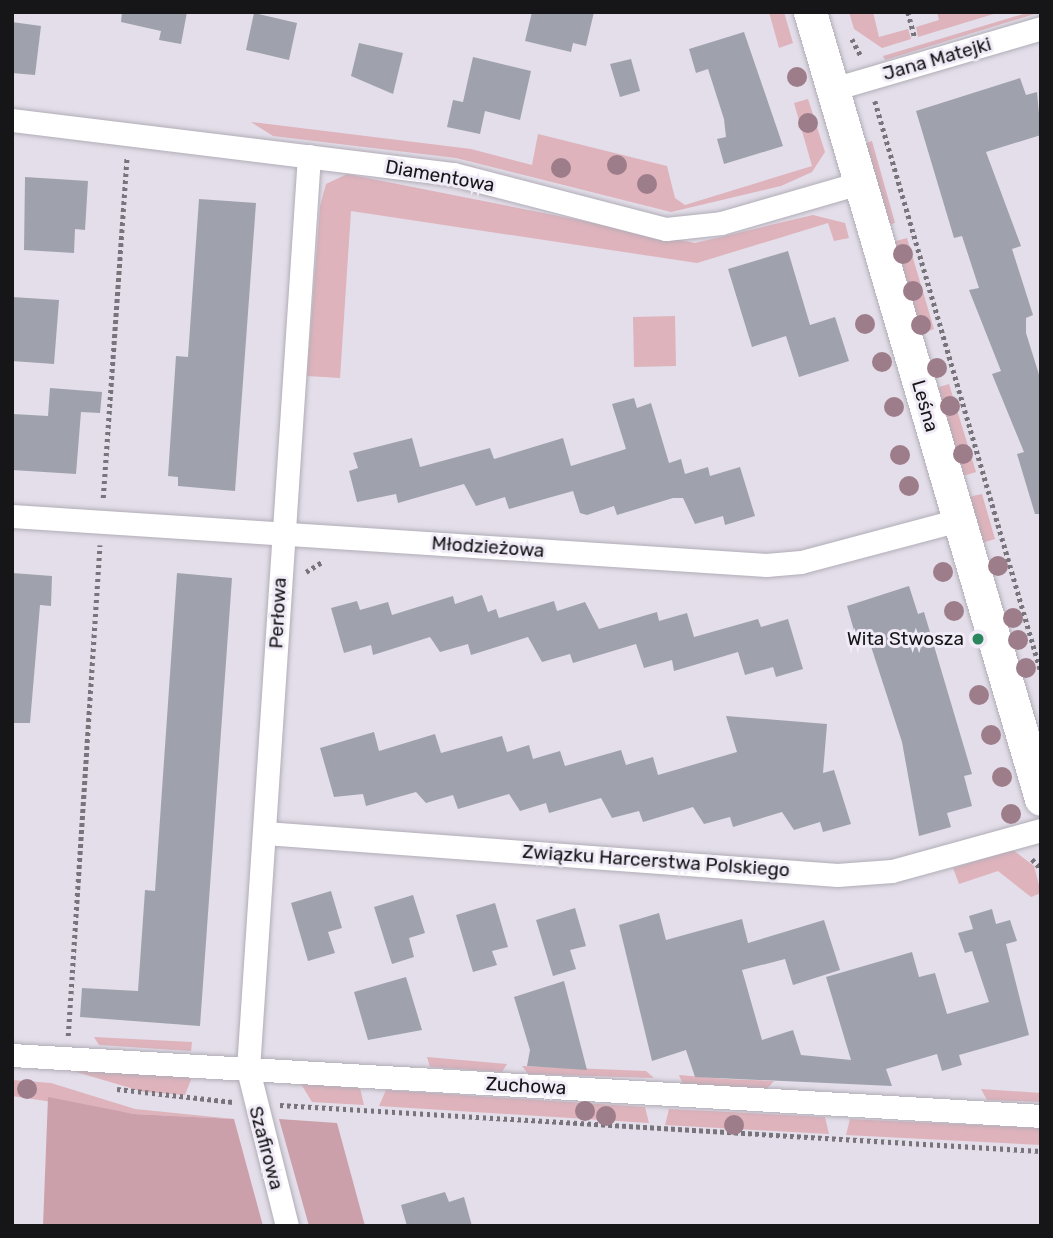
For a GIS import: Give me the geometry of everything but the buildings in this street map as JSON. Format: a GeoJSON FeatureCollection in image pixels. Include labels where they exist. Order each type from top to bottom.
{"type":"FeatureCollection","features":[{"type":"Feature","properties":{"kind":"street","name":"Leśna"},"geometry":{"type":"LineString","coordinates":[[810,12],[1041,799]]}},
{"type":"Feature","properties":{"kind":"street","name":"Jana Matejki"},"geometry":{"type":"LineString","coordinates":[[833,89],[1041,28]]}},
{"type":"Feature","properties":{"kind":"street","name":"Diamentowa"},"geometry":{"type":"LineString","coordinates":[[12,120],[453,174],[666,229],[721,223],[860,183]]}},
{"type":"Feature","properties":{"kind":"street","name":"Perłowa"},"geometry":{"type":"LineString","coordinates":[[248,1069],[309,156]]}},
{"type":"Feature","properties":{"kind":"street","name":"Młodzieżowa"},"geometry":{"type":"LineString","coordinates":[[12,516],[766,565],[801,562],[959,520]]}},
{"type":"Feature","properties":{"kind":"street","name":"Związku Harcerstwa Polskiego"},"geometry":{"type":"LineString","coordinates":[[265,833],[837,875],[892,871],[1041,830]]}},
{"type":"Feature","properties":{"kind":"street","name":"Zuchowa"},"geometry":{"type":"LineString","coordinates":[[12,1055],[1041,1116]]}},
{"type":"Feature","properties":{"kind":"street","name":"Szafirowa"},"geometry":{"type":"LineString","coordinates":[[248,1069],[253,1103],[287,1226]]}},
{"type":"Feature","properties":{"kind":"path"},"geometry":{"type":"LineString","coordinates":[[908,12],[916,41]]}},
{"type":"Feature","properties":{"kind":"path"},"geometry":{"type":"LineString","coordinates":[[875,97],[1041,672]]}},
{"type":"Feature","properties":{"kind":"path"},"geometry":{"type":"LineString","coordinates":[[66,1058],[129,134]]}},
{"type":"Feature","properties":{"kind":"path"},"geometry":{"type":"LineString","coordinates":[[300,581],[308,569],[332,557]]}},
{"type":"Feature","properties":{"kind":"path"},"geometry":{"type":"LineString","coordinates":[[107,1086],[142,1096],[1041,1151]]}},
{"type":"Feature","properties":{"kind":"shaded area"},"geometry":{"type":"Polygon","coordinates":[[[769,12],[784,12],[793,43],[779,48],[769,12]]]}},
{"type":"Feature","properties":{"kind":"shaded area"},"geometry":{"type":"Polygon","coordinates":[[[849,12],[873,12],[879,37],[908,29],[911,39],[882,48],[854,29],[849,12]]]}},
{"type":"Feature","properties":{"kind":"shaded area"},"geometry":{"type":"Polygon","coordinates":[[[937,12],[1000,12],[918,37],[916,27],[939,20],[937,12]]]}},
{"type":"Feature","properties":{"kind":"shaded area"},"geometry":{"type":"Polygon","coordinates":[[[1030,12],[1041,12],[885,60],[883,56],[1030,12]]]}},
{"type":"Feature","properties":{"kind":"shaded area"},"geometry":{"type":"Polygon","coordinates":[[[808,99],[825,152],[812,172],[781,186],[671,212],[456,158],[273,136],[251,122],[471,149],[532,165],[538,134],[667,166],[675,198],[685,205],[812,166],[794,103],[808,99]]]}},
{"type":"Feature","properties":{"kind":"shaded area"},"geometry":{"type":"Polygon","coordinates":[[[872,141],[895,223],[889,225],[864,144],[872,141]]]}},
{"type":"Feature","properties":{"kind":"shaded area"},"geometry":{"type":"Polygon","coordinates":[[[347,174],[695,243],[813,215],[845,223],[849,238],[834,241],[828,223],[697,263],[351,211],[340,378],[307,376],[320,206],[326,184],[347,174]]]}},
{"type":"Feature","properties":{"kind":"shaded area"},"geometry":{"type":"Polygon","coordinates":[[[907,238],[934,329],[920,334],[892,242],[907,238]]]}},
{"type":"Feature","properties":{"kind":"shaded area"},"geometry":{"type":"Polygon","coordinates":[[[675,316],[676,366],[634,367],[633,317],[675,316]]]}},
{"type":"Feature","properties":{"kind":"shaded area"},"geometry":{"type":"Polygon","coordinates":[[[949,384],[976,472],[963,476],[936,388],[949,384]]]}},
{"type":"Feature","properties":{"kind":"shaded area"},"geometry":{"type":"Polygon","coordinates":[[[982,494],[995,539],[982,543],[968,497],[982,494]]]}},
{"type":"Feature","properties":{"kind":"shaded area"},"geometry":{"type":"Polygon","coordinates":[[[1013,850],[1034,866],[1041,893],[1031,897],[998,871],[959,884],[953,868],[1013,850]]]}},
{"type":"Feature","properties":{"kind":"shaded area"},"geometry":{"type":"Polygon","coordinates":[[[94,1037],[192,1042],[191,1051],[99,1045],[94,1037]]]}},
{"type":"Feature","properties":{"kind":"shaded area"},"geometry":{"type":"Polygon","coordinates":[[[427,1057],[507,1064],[502,1072],[430,1067],[427,1057]]]}},
{"type":"Feature","properties":{"kind":"shaded area"},"geometry":{"type":"Polygon","coordinates":[[[522,1066],[646,1071],[654,1078],[528,1074],[522,1066]]]}},
{"type":"Feature","properties":{"kind":"shaded area"},"geometry":{"type":"Polygon","coordinates":[[[66,1069],[192,1077],[185,1095],[144,1092],[66,1069]]]}},
{"type":"Feature","properties":{"kind":"shaded area"},"geometry":{"type":"Polygon","coordinates":[[[679,1075],[774,1081],[767,1089],[683,1085],[679,1075]]]}},
{"type":"Feature","properties":{"kind":"shaded area"},"geometry":{"type":"Polygon","coordinates":[[[12,1080],[51,1083],[135,1109],[234,1119],[134,1114],[12,1096],[12,1080]]]}},
{"type":"Feature","properties":{"kind":"shaded area"},"geometry":{"type":"Polygon","coordinates":[[[301,1084],[360,1088],[364,1105],[312,1102],[301,1084]]]}},
{"type":"Feature","properties":{"kind":"shaded area"},"geometry":{"type":"Polygon","coordinates":[[[981,1089],[1041,1093],[1041,1102],[987,1100],[981,1089]]]}},
{"type":"Feature","properties":{"kind":"shaded area"},"geometry":{"type":"Polygon","coordinates":[[[386,1090],[645,1107],[649,1123],[379,1106],[386,1090]]]}},
{"type":"Feature","properties":{"kind":"shaded area"},"geometry":{"type":"Polygon","coordinates":[[[48,1097],[134,1114],[234,1119],[263,1226],[43,1226],[48,1097]]]}},
{"type":"Feature","properties":{"kind":"shaded area"},"geometry":{"type":"Polygon","coordinates":[[[669,1109],[825,1117],[829,1134],[665,1125],[669,1109]]]}},
{"type":"Feature","properties":{"kind":"shaded area"},"geometry":{"type":"Polygon","coordinates":[[[279,1119],[337,1123],[365,1226],[309,1226],[279,1119]]]}},
{"type":"Feature","properties":{"kind":"shaded area"},"geometry":{"type":"Polygon","coordinates":[[[850,1119],[1041,1128],[1041,1145],[846,1135],[850,1119]]]}},
{"type":"Feature","properties":{"kind":"place","name":"Wita Stwosza"},"geometry":{"type":"Point","coordinates":[978,639]}}]}
